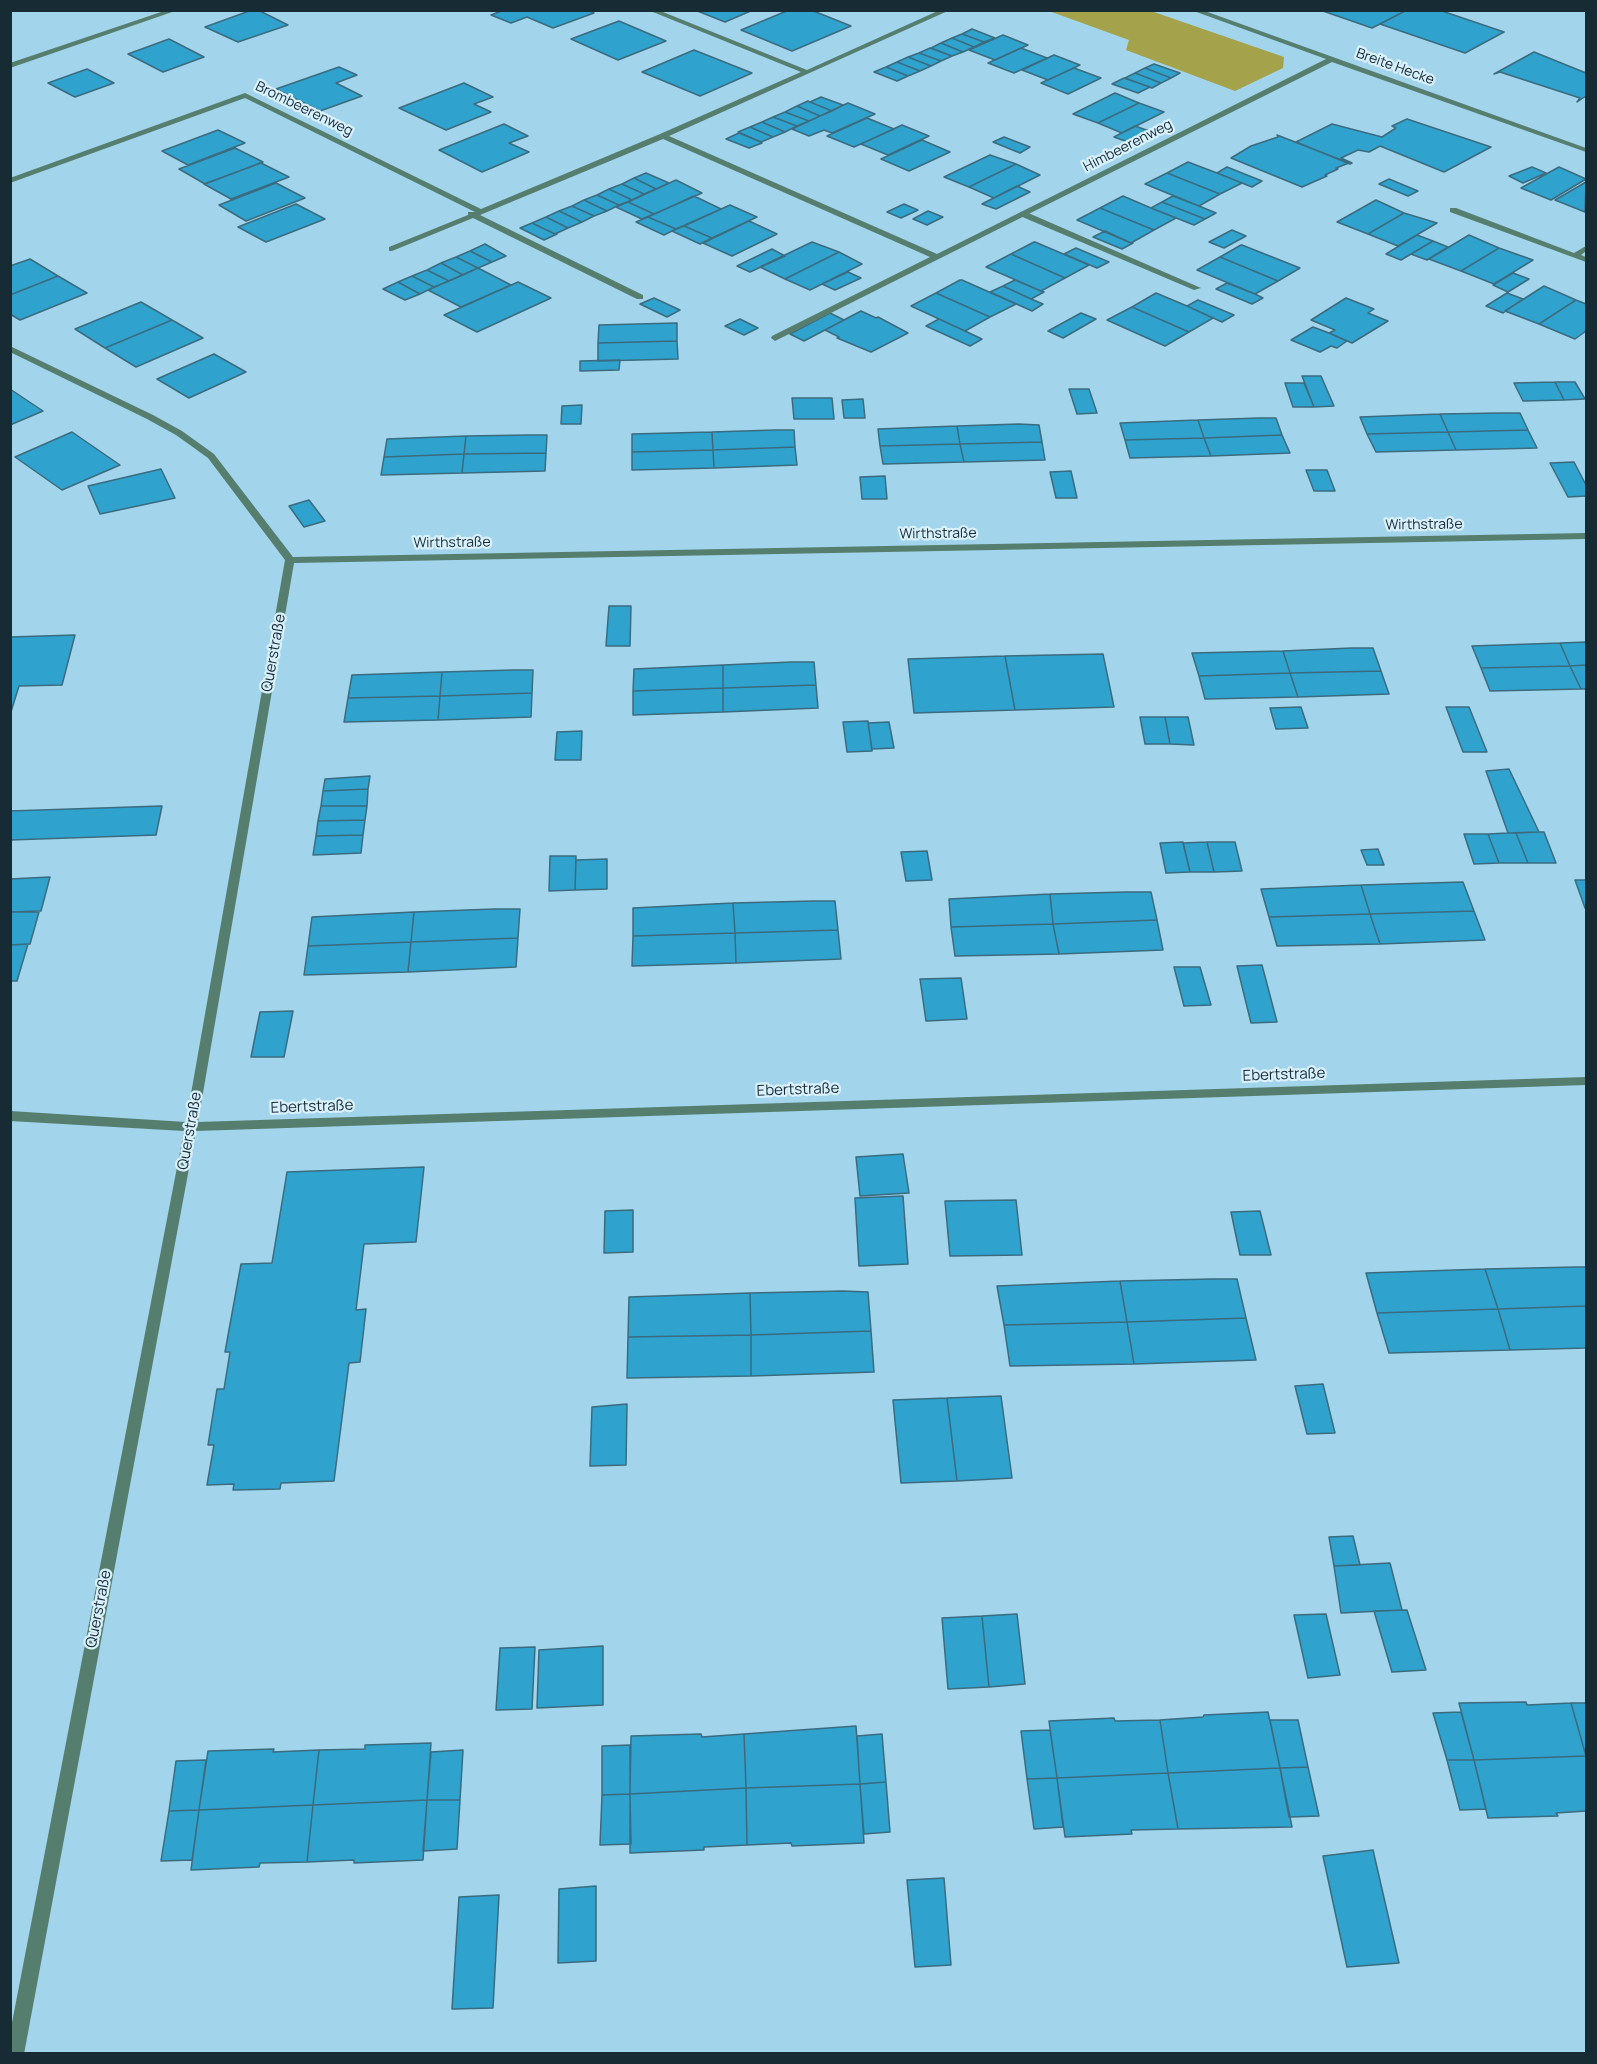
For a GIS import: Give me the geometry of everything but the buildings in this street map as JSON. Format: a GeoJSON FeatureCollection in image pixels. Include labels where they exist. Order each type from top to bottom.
{"type":"FeatureCollection","features":[{"type":"Feature","properties":{"kind":"street"},"geometry":{"type":"LineString","coordinates":[[10,66],[175,10]]}},
{"type":"Feature","properties":{"kind":"street"},"geometry":{"type":"LineString","coordinates":[[651,10],[807,72]]}},
{"type":"Feature","properties":{"kind":"street"},"geometry":{"type":"LineString","coordinates":[[392,249],[663,136],[947,10]]}},
{"type":"Feature","properties":{"kind":"street","name":"Breite Hecke"},"geometry":{"type":"LineString","coordinates":[[1194,10],[1587,150]]}},
{"type":"Feature","properties":{"kind":"street","name":"Himbeerenweg"},"geometry":{"type":"LineString","coordinates":[[775,338],[1332,59]]}},
{"type":"Feature","properties":{"kind":"street","name":"Brombeerenweg"},"geometry":{"type":"LineString","coordinates":[[10,181],[245,95],[640,297]]}},
{"type":"Feature","properties":{"kind":"street"},"geometry":{"type":"LineString","coordinates":[[663,136],[937,257]]}},
{"type":"Feature","properties":{"kind":"street"},"geometry":{"type":"LineString","coordinates":[[1453,210],[1587,260]]}},
{"type":"Feature","properties":{"kind":"street"},"geometry":{"type":"LineString","coordinates":[[1023,214],[1197,288]]}},
{"type":"Feature","properties":{"kind":"street"},"geometry":{"type":"LineString","coordinates":[[1575,256],[1587,248]]}},
{"type":"Feature","properties":{"kind":"street"},"geometry":{"type":"LineString","coordinates":[[10,348],[150,417],[179,433],[211,456],[290,560]]}},
{"type":"Feature","properties":{"kind":"street","name":"Wirthstraße"},"geometry":{"type":"LineString","coordinates":[[290,560],[1587,536]]}},
{"type":"Feature","properties":{"kind":"street","name":"Querstraße"},"geometry":{"type":"LineString","coordinates":[[15,2054],[191,1127],[290,560]]}},
{"type":"Feature","properties":{"kind":"street","name":"Ebertstraße"},"geometry":{"type":"LineString","coordinates":[[10,1116],[191,1127],[1587,1081]]}},
{"type":"Feature","properties":{"kind":"shaded area"},"geometry":{"type":"Polygon","coordinates":[[[1049,11],[1151,11],[1284,57],[1283,68],[1235,91],[1126,50],[1129,40],[1049,11]]]}}]}
